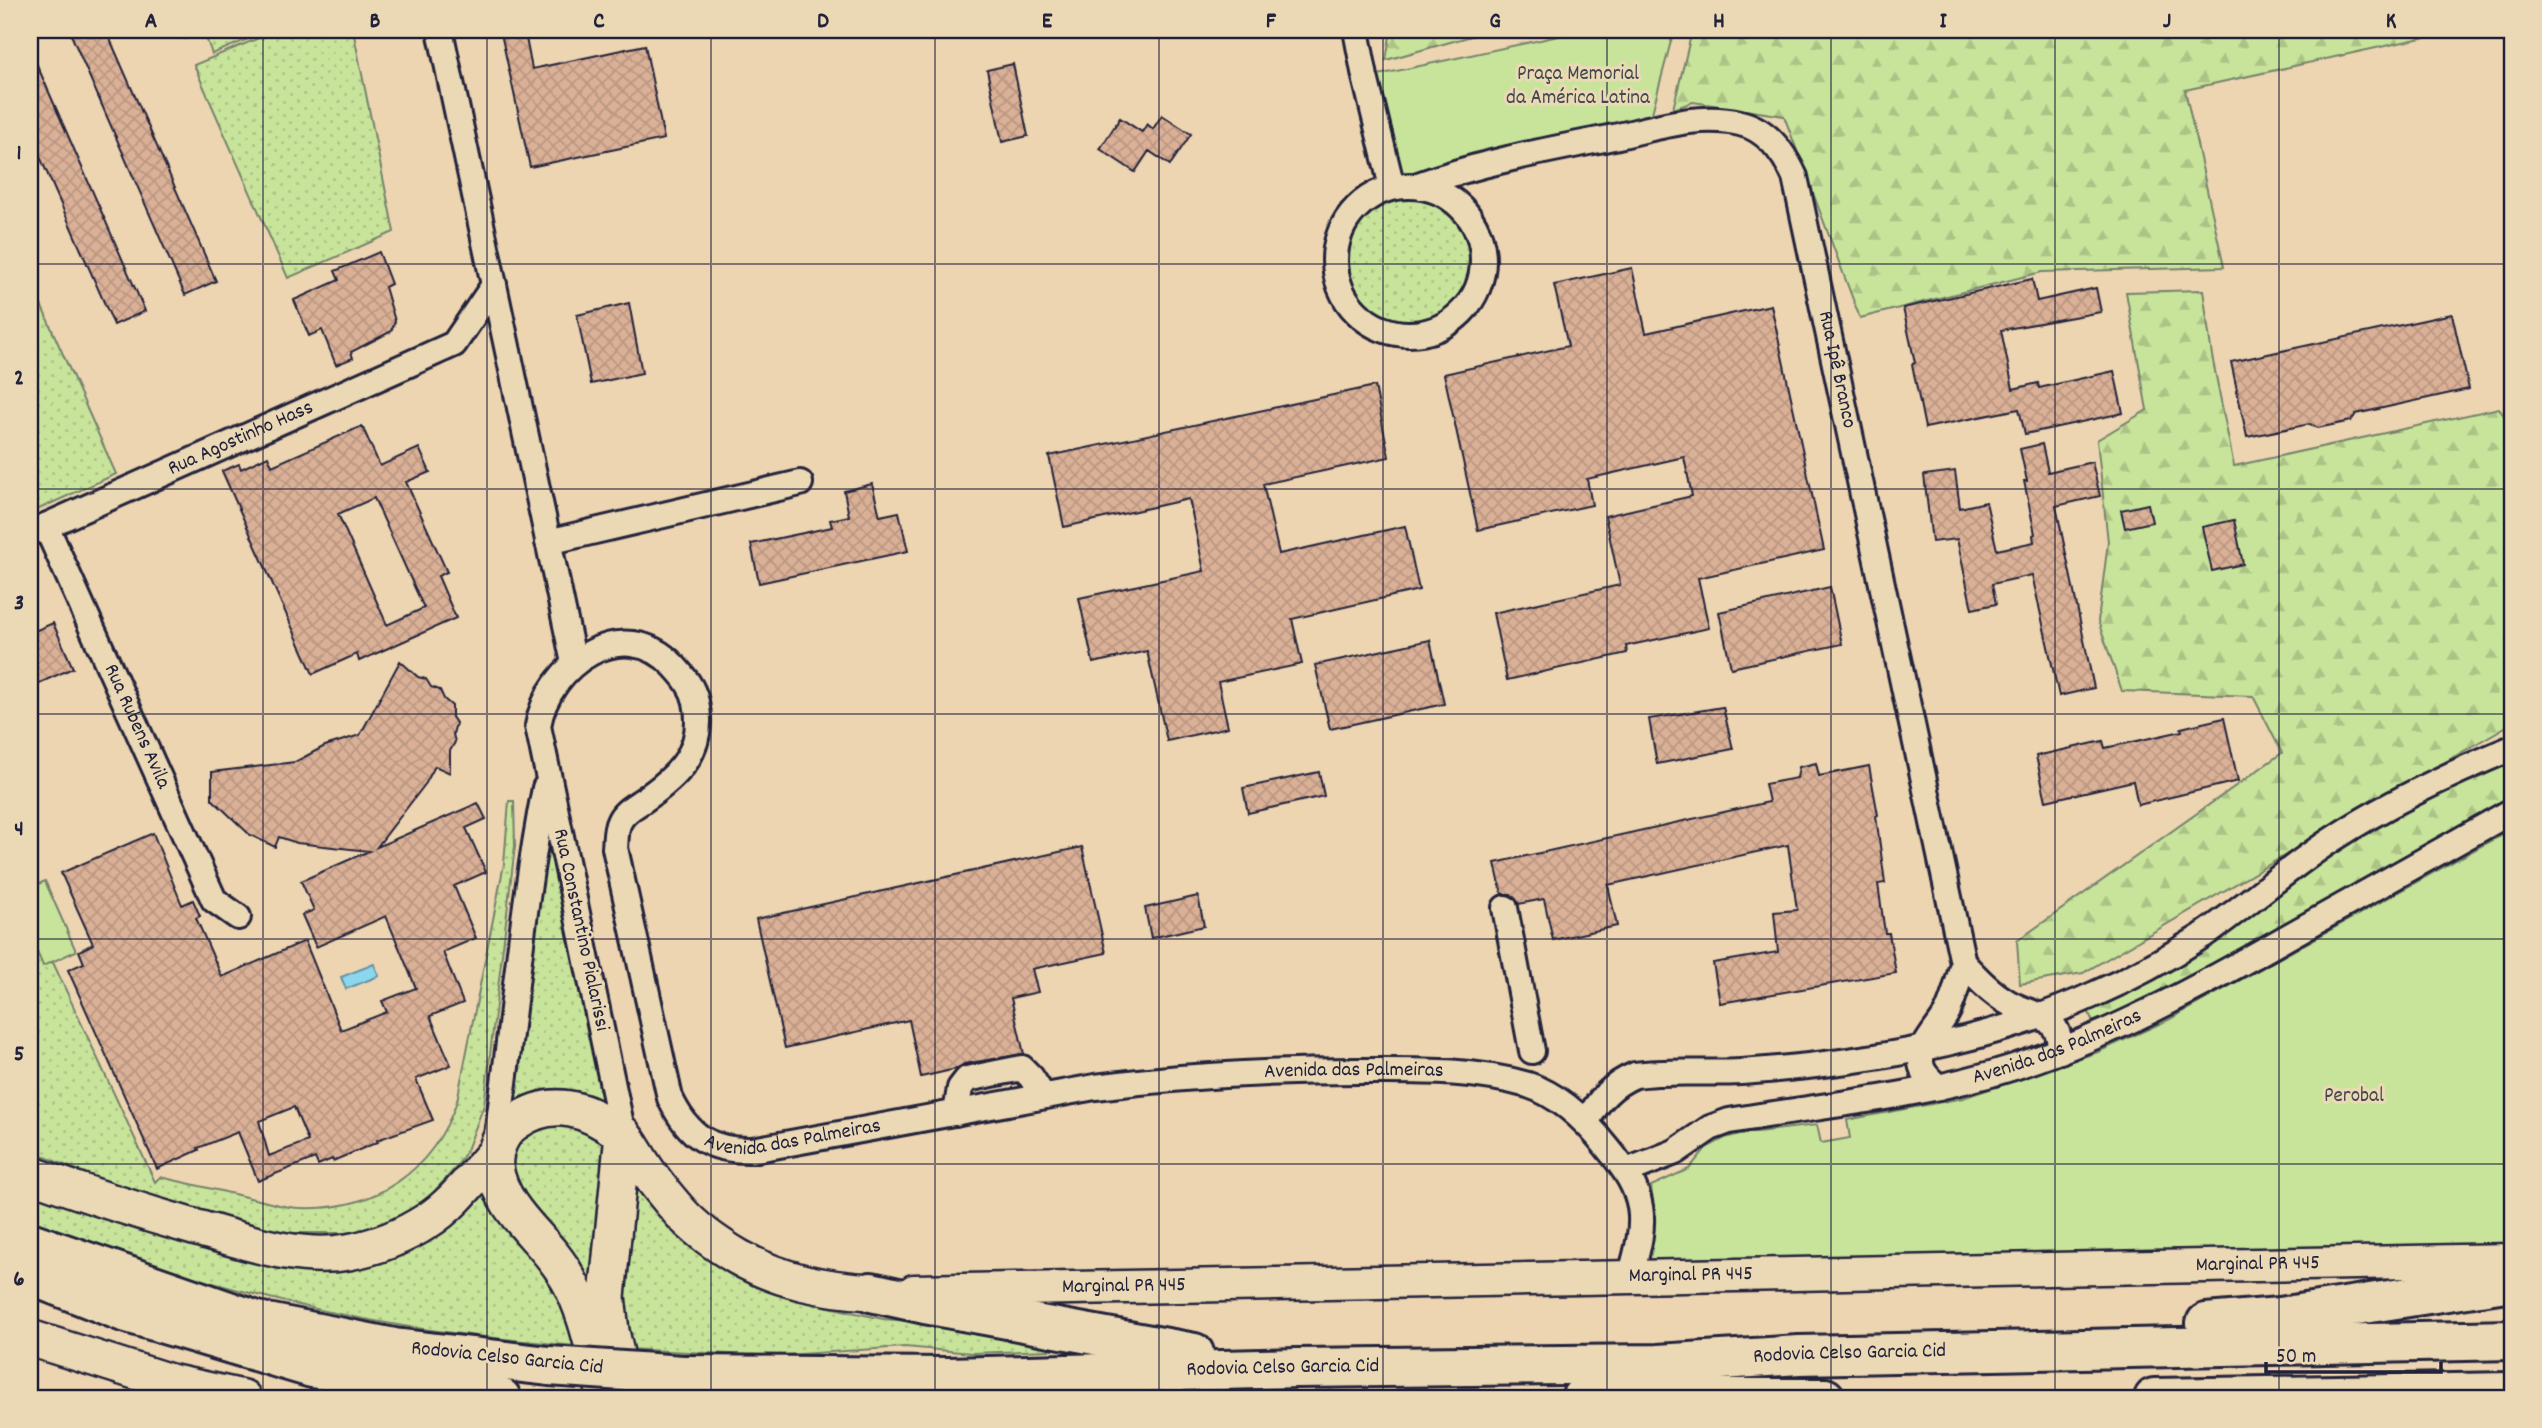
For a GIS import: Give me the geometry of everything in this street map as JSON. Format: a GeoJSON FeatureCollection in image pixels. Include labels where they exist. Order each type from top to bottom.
{"type":"FeatureCollection","features":[{"type":"Feature","properties":{"kind":"highway","name":"Rodovia Celso Garcia Cid"},"geometry":{"type":"LineString","coordinates":[[30,1242],[257,1321],[394,1348],[549,1366],[683,1375],[948,1377],[1297,1368],[1658,1364],[1799,1355],[2512,1340]]}},
{"type":"Feature","properties":{"kind":"highway","name":"Rodovia Celso Garcia Cid"},"geometry":{"type":"LineString","coordinates":[[30,1275],[124,1312],[312,1368],[501,1398]]}},
{"type":"Feature","properties":{"kind":"highway"},"geometry":{"type":"LineString","coordinates":[[1799,1355],[2016,1340],[2280,1317],[2512,1281]]}},
{"type":"Feature","properties":{"kind":"highway"},"geometry":{"type":"LineString","coordinates":[[871,1292],[1156,1347],[1297,1368]]}},
{"type":"Feature","properties":{"kind":"highway"},"geometry":{"type":"LineString","coordinates":[[2154,1398],[2512,1392]]}},
{"type":"Feature","properties":{"kind":"highway","name":"Rodovia Celso Garcia Cid"},"geometry":{"type":"LineString","coordinates":[[1581,1398],[1825,1398]]}},
{"type":"Feature","properties":{"kind":"main road"},"geometry":{"type":"LineString","coordinates":[[30,1174],[115,1204],[250,1242],[309,1253],[347,1252],[377,1245],[407,1233],[429,1220],[448,1205],[495,1153],[506,1131],[514,1123],[536,1111],[561,1106],[589,1113],[623,1134],[681,1214],[738,1257],[799,1283],[871,1292]]}},
{"type":"Feature","properties":{"kind":"main road"},"geometry":{"type":"LineString","coordinates":[[623,1134],[607,1297],[611,1331],[628,1398]]}},
{"type":"Feature","properties":{"kind":"main road"},"geometry":{"type":"LineString","coordinates":[[495,1153],[498,1179],[507,1203],[556,1259],[579,1302],[606,1398]]}},
{"type":"Feature","properties":{"kind":"main road"},"geometry":{"type":"LineString","coordinates":[[30,1338],[170,1382],[243,1398]]}},
{"type":"Feature","properties":{"kind":"street"},"geometry":{"type":"LineString","coordinates":[[440,30],[574,663]]}},
{"type":"Feature","properties":{"kind":"street"},"geometry":{"type":"LineString","coordinates":[[1356,30],[1392,187]]}},
{"type":"Feature","properties":{"kind":"street","name":"Rua Ipê Branco"},"geometry":{"type":"LineString","coordinates":[[1418,186],[1482,164],[1698,120],[1742,123],[1762,132],[1788,162],[1797,190],[1963,963]]}},
{"type":"Feature","properties":{"kind":"street"},"geometry":{"type":"LineString","coordinates":[[1418,186],[1441,192],[1462,206],[1476,226],[1484,250],[1483,274],[1475,297],[1459,316],[1437,329],[1413,335],[1389,332],[1367,322],[1349,304],[1336,275],[1334,258],[1339,234],[1351,212],[1370,196],[1392,187],[1418,186]]}},
{"type":"Feature","properties":{"kind":"street","name":"Rua Agostinho Hass"},"geometry":{"type":"LineString","coordinates":[[38,530],[454,344],[494,285]]}},
{"type":"Feature","properties":{"kind":"street"},"geometry":{"type":"LineString","coordinates":[[548,542],[800,484]]}},
{"type":"Feature","properties":{"kind":"street","name":"Rua Rubens Avila"},"geometry":{"type":"LineString","coordinates":[[38,530],[214,900],[238,917]]}},
{"type":"Feature","properties":{"kind":"street","name":"Avenida das Palmeiras"},"geometry":{"type":"LineString","coordinates":[[538,726],[540,709],[552,686],[574,663],[595,650],[614,644],[634,644],[654,649],[687,680],[696,698],[699,719],[696,745],[669,781],[624,814],[615,838],[617,860],[670,1098],[688,1127],[714,1146],[731,1151],[752,1150],[956,1113],[960,1088],[967,1079],[1022,1068],[1043,1096],[1095,1087],[1216,1074],[1442,1070],[1528,1085],[1543,1091],[1587,1122],[1627,1171],[1675,1152],[1710,1128],[1728,1121],[1872,1100],[1938,1087],[2060,1051],[2183,995],[2512,811]]}},
{"type":"Feature","properties":{"kind":"street","name":"Rua Constantino Pialarissi"},"geometry":{"type":"LineString","coordinates":[[538,726],[623,1134]]}},
{"type":"Feature","properties":{"kind":"street","name":"Avenida das Palmeiras"},"geometry":{"type":"LineString","coordinates":[[1587,1122],[1610,1090],[1635,1075],[1739,1072],[1825,1063],[1925,1047],[2042,1016],[2095,995],[2151,967],[2202,935],[2335,838],[2450,774],[2512,748]]}},
{"type":"Feature","properties":{"kind":"street"},"geometry":{"type":"LineString","coordinates":[[495,1153],[505,1089],[531,859],[547,777]]}},
{"type":"Feature","properties":{"kind":"street"},"geometry":{"type":"LineString","coordinates":[[1505,908],[1532,1051]]}},
{"type":"Feature","properties":{"kind":"street"},"geometry":{"type":"LineString","coordinates":[[1963,963],[1994,993],[2010,1004],[2042,1016],[2056,1028],[2060,1036],[2060,1051]]}},
{"type":"Feature","properties":{"kind":"street"},"geometry":{"type":"LineString","coordinates":[[1938,1087],[1927,1077],[1921,1058],[1947,1013],[1963,963]]}},
{"type":"Feature","properties":{"kind":"street"},"geometry":{"type":"LineString","coordinates":[[1627,1171],[1640,1204],[1641,1227],[1639,1248],[1630,1278]]}},
{"type":"Feature","properties":{"kind":"street","name":"Marginal PR 445"},"geometry":{"type":"LineString","coordinates":[[871,1292],[2512,1260]]}},
{"type":"Feature","properties":{"kind":"green space"},"geometry":{"type":"Polygon","coordinates":[[[179,30],[270,30],[212,54],[205,35],[184,39],[179,30]]]}},
{"type":"Feature","properties":{"kind":"green space"},"geometry":{"type":"Polygon","coordinates":[[[278,30],[353,30],[394,232],[288,278],[194,65],[278,30]]]}},
{"type":"Feature","properties":{"kind":"green space"},"geometry":{"type":"Polygon","coordinates":[[[1391,30],[1493,30],[1386,60],[1391,30]]]}},
{"type":"Feature","properties":{"kind":"green space","name":"Praça Memorial da América Latina"},"geometry":{"type":"Polygon","coordinates":[[[1586,30],[1674,30],[1648,128],[1392,181],[1369,77],[1586,30]]]}},
{"type":"Feature","properties":{"kind":"green space"},"geometry":{"type":"Polygon","coordinates":[[[2458,30],[2185,90],[2224,267],[2042,272],[1860,318],[1784,116],[1693,102],[1673,109],[1692,31],[2458,30]]]}},
{"type":"Feature","properties":{"kind":"green space"},"geometry":{"type":"Polygon","coordinates":[[[1410,199],[1434,203],[1454,217],[1468,237],[1472,261],[1468,285],[1454,305],[1434,319],[1410,323],[1386,319],[1366,305],[1352,285],[1348,261],[1352,237],[1366,217],[1386,203],[1410,199]]]}},
{"type":"Feature","properties":{"kind":"green space"},"geometry":{"type":"Polygon","coordinates":[[[30,280],[116,474],[30,513],[30,280]]]}},
{"type":"Feature","properties":{"kind":"green space"},"geometry":{"type":"Polygon","coordinates":[[[2203,290],[2212,356],[2234,466],[2499,408],[2512,428],[2512,723],[2083,973],[2020,984],[2017,941],[2282,753],[2253,696],[2122,691],[2098,621],[2108,542],[2097,440],[2147,410],[2126,292],[2203,290]]]}},
{"type":"Feature","properties":{"kind":"green space"},"geometry":{"type":"Polygon","coordinates":[[[2512,759],[2512,795],[2180,983],[2094,1025],[2088,1010],[2198,953],[2349,843],[2491,767],[2512,759]]]}},
{"type":"Feature","properties":{"kind":"green space"},"geometry":{"type":"Polygon","coordinates":[[[509,801],[514,801],[515,846],[484,1105],[467,1150],[457,1166],[416,1208],[398,1218],[362,1231],[285,1233],[145,1197],[30,1151],[30,913],[155,1182],[160,1177],[301,1208],[328,1207],[353,1202],[377,1194],[398,1182],[433,1148],[457,1101],[504,864],[509,801]]]}},
{"type":"Feature","properties":{"kind":"green space","name":"Perobal"},"geometry":{"type":"Polygon","coordinates":[[[2512,829],[2512,1251],[1647,1269],[1653,1218],[1651,1186],[1689,1169],[1706,1148],[1725,1138],[1817,1125],[1821,1143],[1850,1138],[1847,1120],[1963,1098],[2098,1052],[2170,1019],[2512,829]]]}},
{"type":"Feature","properties":{"kind":"green space"},"geometry":{"type":"Polygon","coordinates":[[[552,838],[589,1035],[605,1103],[513,1112],[545,847],[552,838]]]}},
{"type":"Feature","properties":{"kind":"green space"},"geometry":{"type":"Polygon","coordinates":[[[45,881],[76,951],[43,966],[30,935],[30,888],[45,881]]]}},
{"type":"Feature","properties":{"kind":"green space"},"geometry":{"type":"Polygon","coordinates":[[[564,1119],[605,1142],[595,1298],[537,1221],[508,1165],[523,1137],[534,1129],[564,1119]]]}},
{"type":"Feature","properties":{"kind":"green space"},"geometry":{"type":"Polygon","coordinates":[[[636,1183],[775,1291],[802,1301],[883,1319],[977,1326],[1049,1345],[1049,1350],[972,1353],[905,1347],[770,1356],[627,1349],[620,1317],[626,1211],[636,1183]]]}},
{"type":"Feature","properties":{"kind":"green space"},"geometry":{"type":"Polygon","coordinates":[[[482,1184],[549,1273],[577,1346],[425,1329],[308,1307],[168,1270],[30,1226],[30,1191],[314,1266],[482,1184]]]}},
{"type":"Feature","properties":{"kind":"water"},"geometry":{"type":"Polygon","coordinates":[[[374,964],[379,976],[346,989],[341,977],[374,964]]]}},
{"type":"Feature","properties":{"kind":"building"},"geometry":{"type":"Polygon","coordinates":[[[69,30],[106,30],[216,281],[185,295],[69,30]]]}},
{"type":"Feature","properties":{"kind":"building"},"geometry":{"type":"Polygon","coordinates":[[[525,33],[532,69],[645,45],[664,139],[530,167],[502,38],[525,33]]]}},
{"type":"Feature","properties":{"kind":"building"},"geometry":{"type":"Polygon","coordinates":[[[30,49],[145,311],[114,325],[30,134],[30,49]]]}},
{"type":"Feature","properties":{"kind":"building"},"geometry":{"type":"Polygon","coordinates":[[[1013,64],[1028,136],[1002,142],[987,70],[1013,64]]]}},
{"type":"Feature","properties":{"kind":"building"},"geometry":{"type":"Polygon","coordinates":[[[1162,115],[1191,134],[1170,165],[1149,151],[1135,172],[1100,149],[1120,118],[1142,132],[1147,124],[1153,129],[1162,115]]]}},
{"type":"Feature","properties":{"kind":"building"},"geometry":{"type":"Polygon","coordinates":[[[379,252],[391,284],[385,287],[395,321],[393,327],[390,332],[351,352],[353,358],[336,365],[322,330],[309,336],[294,300],[339,280],[335,271],[379,252]]]}},
{"type":"Feature","properties":{"kind":"building"},"geometry":{"type":"Polygon","coordinates":[[[1632,268],[1646,333],[1771,305],[1824,550],[1698,578],[1709,628],[1626,646],[1627,653],[1507,680],[1493,613],[1620,585],[1605,516],[1692,496],[1684,457],[1587,479],[1592,505],[1478,530],[1444,374],[1568,346],[1554,285],[1632,268]]]}},
{"type":"Feature","properties":{"kind":"building"},"geometry":{"type":"Polygon","coordinates":[[[2032,279],[2037,301],[2096,288],[2101,312],[2001,330],[2013,389],[2038,383],[2039,388],[2114,371],[2123,413],[2025,434],[2019,409],[1925,428],[1903,308],[2032,279]]]}},
{"type":"Feature","properties":{"kind":"building"},"geometry":{"type":"Polygon","coordinates":[[[629,303],[642,373],[591,384],[577,315],[629,303]]]}},
{"type":"Feature","properties":{"kind":"building"},"geometry":{"type":"Polygon","coordinates":[[[2452,314],[2469,389],[2356,414],[2351,421],[2318,428],[2310,424],[2247,437],[2231,362],[2452,314]]]}},
{"type":"Feature","properties":{"kind":"building"},"geometry":{"type":"Polygon","coordinates":[[[1375,386],[1389,457],[1263,484],[1279,554],[1405,526],[1419,590],[1292,619],[1302,664],[1218,682],[1228,727],[1167,741],[1147,651],[1093,663],[1079,598],[1204,571],[1189,499],[1064,527],[1049,456],[1375,386]]]}},
{"type":"Feature","properties":{"kind":"building"},"geometry":{"type":"Polygon","coordinates":[[[362,426],[380,466],[419,448],[430,472],[406,482],[447,572],[438,576],[456,618],[359,661],[357,654],[313,674],[222,471],[239,464],[241,469],[268,456],[272,466],[362,426]],[[374,498],[338,514],[387,625],[424,608],[374,498]]]}},
{"type":"Feature","properties":{"kind":"building"},"geometry":{"type":"Polygon","coordinates":[[[2042,444],[2048,472],[2092,462],[2100,496],[2056,506],[2094,688],[2059,696],[2032,575],[1992,584],[1996,604],[1972,609],[1957,539],[1932,542],[1924,475],[1955,471],[1960,508],[1986,502],[1997,550],[2034,542],[2035,534],[2020,449],[2042,444]]]}},
{"type":"Feature","properties":{"kind":"building"},"geometry":{"type":"Polygon","coordinates":[[[872,484],[880,516],[899,512],[908,551],[759,583],[751,544],[832,527],[830,520],[849,516],[844,491],[872,484]]]}},
{"type":"Feature","properties":{"kind":"building"},"geometry":{"type":"Polygon","coordinates":[[[2148,504],[2152,522],[2125,528],[2121,510],[2148,504]]]}},
{"type":"Feature","properties":{"kind":"building"},"geometry":{"type":"Polygon","coordinates":[[[2234,520],[2243,564],[2212,571],[2202,527],[2234,520]]]}},
{"type":"Feature","properties":{"kind":"building"},"geometry":{"type":"Polygon","coordinates":[[[1830,587],[1842,644],[1731,668],[1719,612],[1830,587]]]}},
{"type":"Feature","properties":{"kind":"building"},"geometry":{"type":"Polygon","coordinates":[[[53,623],[73,668],[35,685],[30,673],[30,633],[53,623]]]}},
{"type":"Feature","properties":{"kind":"building"},"geometry":{"type":"Polygon","coordinates":[[[1430,640],[1444,704],[1330,729],[1315,665],[1430,640]]]}},
{"type":"Feature","properties":{"kind":"building"},"geometry":{"type":"Polygon","coordinates":[[[400,661],[418,677],[426,679],[431,687],[440,690],[444,699],[452,706],[452,717],[456,723],[453,734],[455,742],[450,751],[450,773],[435,766],[426,783],[377,847],[478,803],[486,819],[466,828],[486,872],[454,886],[476,938],[443,952],[463,1003],[430,1016],[451,1065],[416,1079],[433,1120],[377,1140],[378,1142],[333,1161],[332,1159],[318,1165],[315,1158],[258,1181],[238,1132],[157,1169],[68,970],[84,963],[79,951],[93,944],[61,873],[153,833],[182,905],[193,900],[200,916],[196,918],[222,977],[305,941],[341,1030],[387,1012],[382,1001],[416,988],[386,916],[316,947],[302,915],[314,910],[301,881],[369,851],[297,843],[279,837],[275,847],[250,835],[212,799],[212,772],[295,762],[325,746],[360,735],[400,661]],[[294,1107],[259,1121],[269,1156],[308,1141],[294,1107]]]}},
{"type":"Feature","properties":{"kind":"building"},"geometry":{"type":"Polygon","coordinates":[[[1723,707],[1733,749],[1657,764],[1649,719],[1723,707]]]}},
{"type":"Feature","properties":{"kind":"building"},"geometry":{"type":"Polygon","coordinates":[[[2224,718],[2238,781],[2138,805],[2133,781],[2046,801],[2036,756],[2103,741],[2105,748],[2182,731],[2181,728],[2224,718]]]}},
{"type":"Feature","properties":{"kind":"building"},"geometry":{"type":"Polygon","coordinates":[[[1816,763],[1819,776],[1869,766],[1878,815],[1885,883],[1878,884],[1885,933],[1889,933],[1896,973],[1720,1003],[1713,963],[1778,952],[1774,912],[1797,910],[1788,845],[1608,885],[1617,926],[1553,940],[1544,899],[1519,904],[1511,894],[1502,894],[1495,863],[1769,802],[1765,784],[1797,778],[1799,767],[1816,763]]]}},
{"type":"Feature","properties":{"kind":"building"},"geometry":{"type":"Polygon","coordinates":[[[1319,772],[1324,796],[1248,813],[1243,788],[1319,772]]]}},
{"type":"Feature","properties":{"kind":"building"},"geometry":{"type":"Polygon","coordinates":[[[1082,847],[1106,953],[1032,969],[1038,992],[1011,998],[1024,1054],[964,1064],[956,1069],[921,1077],[909,1020],[785,1048],[756,919],[1082,847]]]}},
{"type":"Feature","properties":{"kind":"building"},"geometry":{"type":"Polygon","coordinates":[[[1198,896],[1204,926],[1151,938],[1145,908],[1198,896]]]}}]}
